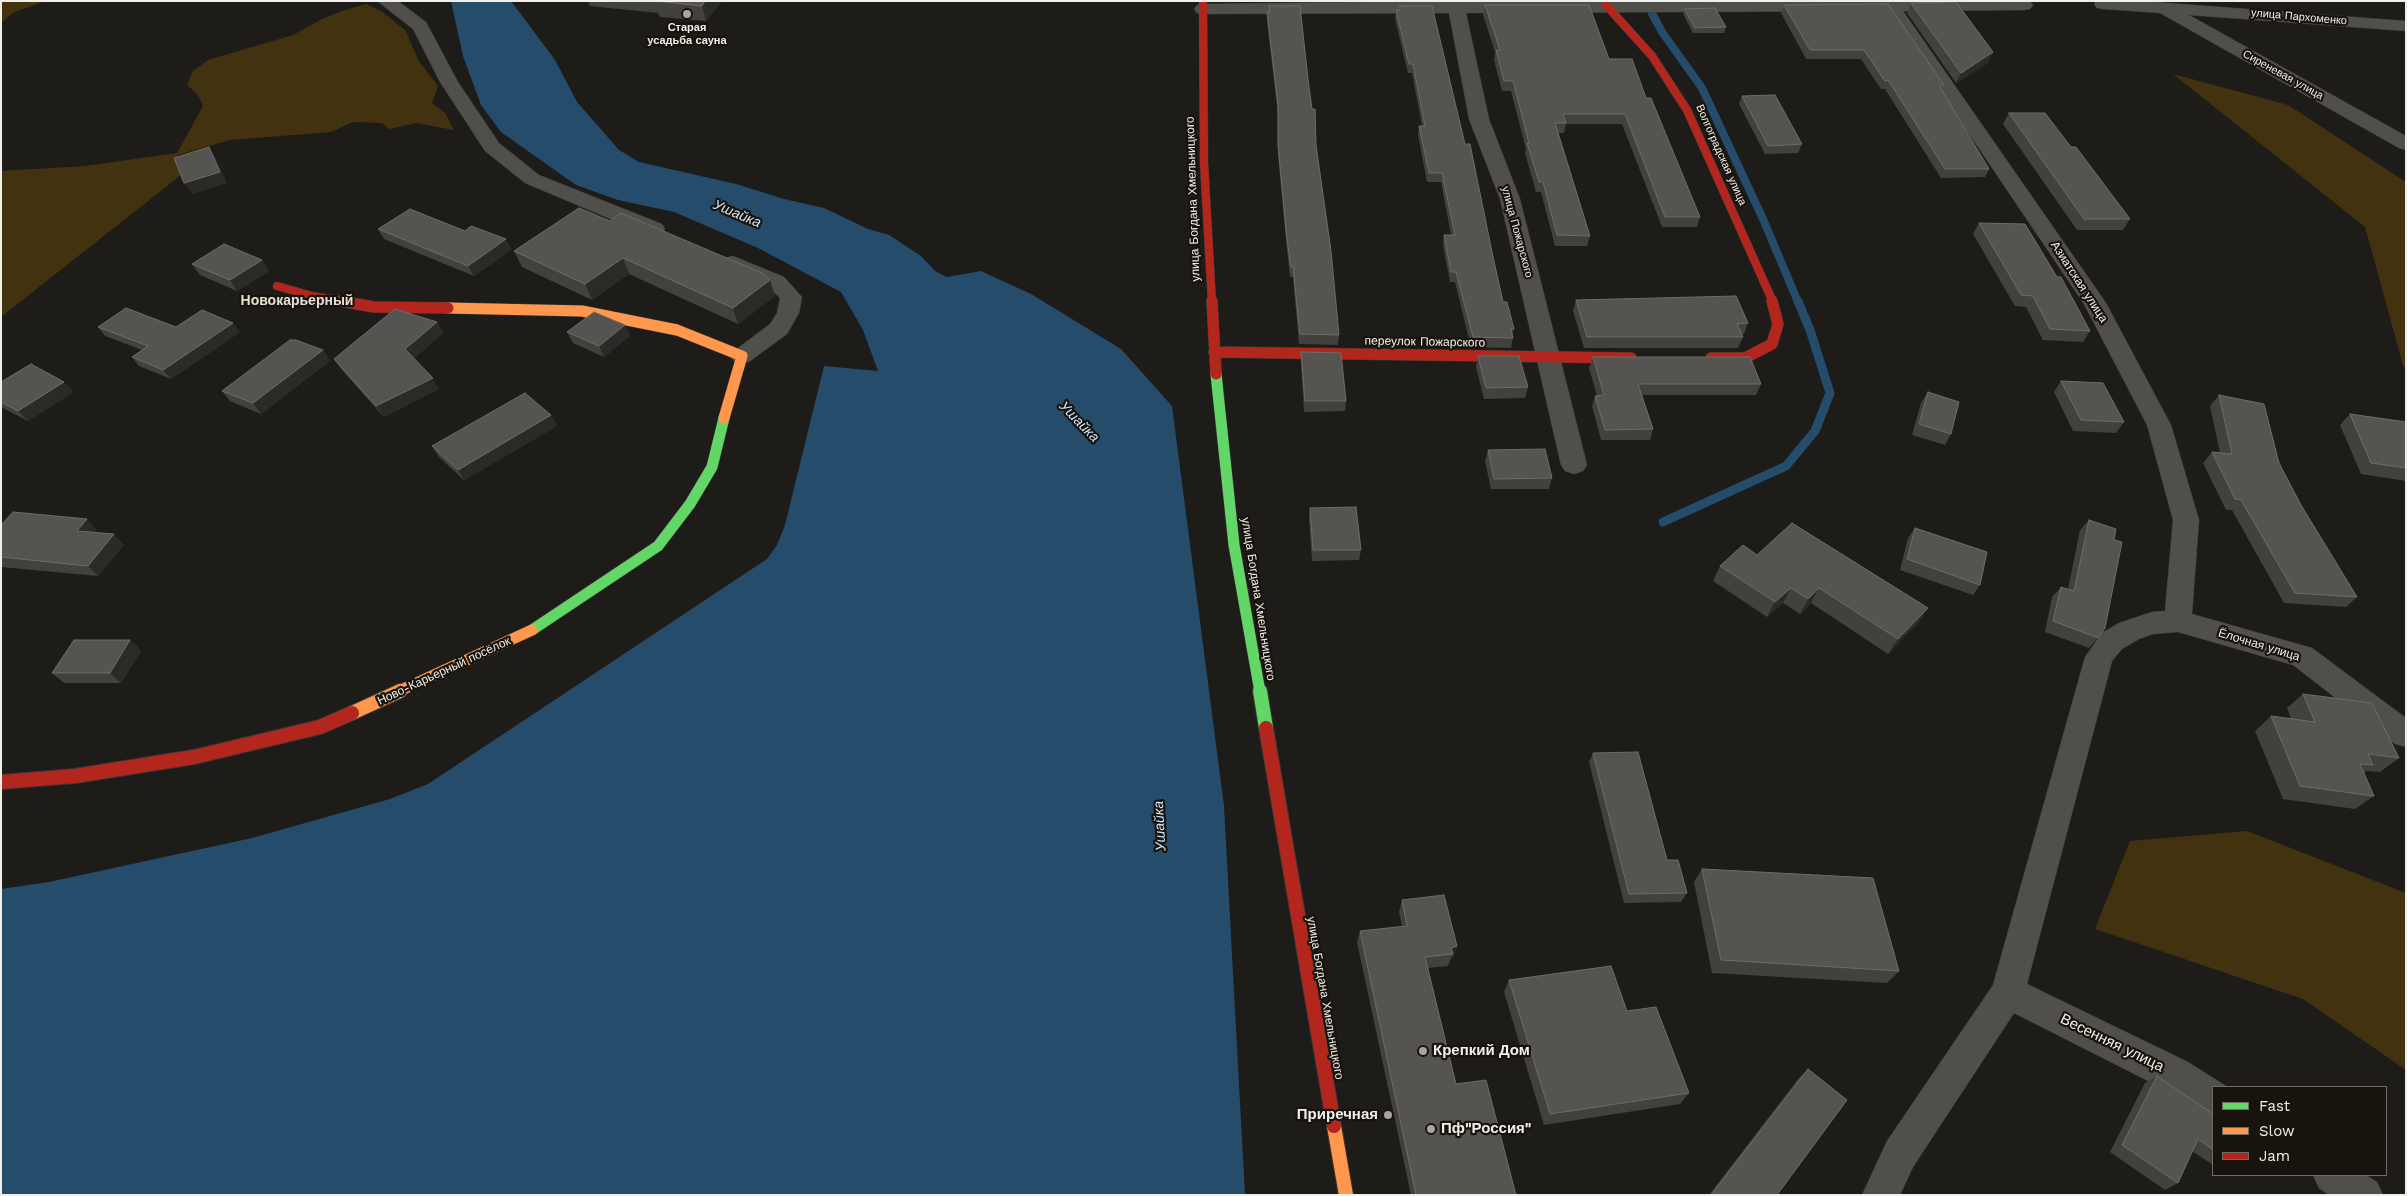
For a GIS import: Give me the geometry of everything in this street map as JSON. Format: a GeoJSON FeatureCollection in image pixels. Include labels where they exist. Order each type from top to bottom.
{"type":"FeatureCollection","features":[{"type":"Feature","properties":{"kind":"street"},"geometry":{"type":"LineString","coordinates":[[386,1],[420,26],[449,82],[492,147],[532,179],[673,237]]}},
{"type":"Feature","properties":{"kind":"street","name":"улица Пархоменко"},"geometry":{"type":"LineString","coordinates":[[2103,4],[2406,26]]}},
{"type":"Feature","properties":{"kind":"street"},"geometry":{"type":"LineString","coordinates":[[1203,5],[2024,5]]}},
{"type":"Feature","properties":{"kind":"street","name":"улица Богдана Хмельницкого"},"geometry":{"type":"LineString","coordinates":[[1203,5],[1204,163],[1214,352],[1236,554],[1346,1195]]}},
{"type":"Feature","properties":{"kind":"street","name":"улица Пожарского"},"geometry":{"type":"LineString","coordinates":[[1456,5],[1479,119],[1510,199],[1574,465]]}},
{"type":"Feature","properties":{"kind":"street","name":"Волгоградская улица"},"geometry":{"type":"LineString","coordinates":[[1606,5],[1652,56],[1687,110],[1774,305],[1778,324],[1772,344],[1760,352],[1745,358],[1696,358]]}},
{"type":"Feature","properties":{"kind":"street","name":"Азиатская улица"},"geometry":{"type":"LineString","coordinates":[[1891,6],[2095,303],[2158,425],[2186,520],[2178,621]]}},
{"type":"Feature","properties":{"kind":"street","name":"Сиреневая улица"},"geometry":{"type":"LineString","coordinates":[[2161,7],[2406,144]]}},
{"type":"Feature","properties":{"kind":"street"},"geometry":{"type":"LineString","coordinates":[[277,286],[312,296],[374,307],[582,311],[677,330],[742,356],[779,330],[788,314],[791,297],[776,282],[716,256]]}},
{"type":"Feature","properties":{"kind":"street","name":"переулок Пожарского"},"geometry":{"type":"LineString","coordinates":[[1214,352],[1647,358]]}},
{"type":"Feature","properties":{"kind":"street","name":"Ново-Карьерный посёлок"},"geometry":{"type":"LineString","coordinates":[[1,782],[75,776],[194,757],[320,727],[539,628],[658,546],[690,504],[712,467],[728,401],[742,356]]}},
{"type":"Feature","properties":{"kind":"street"},"geometry":{"type":"LineString","coordinates":[[1881,1195],[1900,1154],[2008,992],[2099,657],[2112,641],[2129,631],[2152,623],[2178,621]]}},
{"type":"Feature","properties":{"kind":"street","name":"Ёлочная улица"},"geometry":{"type":"LineString","coordinates":[[2178,621],[2302,656],[2406,735]]}},
{"type":"Feature","properties":{"kind":"street","name":"Весенняя улица"},"geometry":{"type":"LineString","coordinates":[[2008,992],[2175,1075],[2212,1098]]}},
{"type":"Feature","properties":{"kind":"street"},"geometry":{"type":"LineString","coordinates":[[2334,1176],[2364,1195]]}},
{"type":"Feature","properties":{"kind":"shaded area"},"geometry":{"type":"Polygon","coordinates":[[[1,1],[46,1],[14,12],[1,23],[1,1]]]}},
{"type":"Feature","properties":{"kind":"shaded area"},"geometry":{"type":"Polygon","coordinates":[[[366,4],[381,11],[406,31],[418,60],[438,86],[432,103],[445,113],[454,130],[416,123],[389,129],[382,123],[353,122],[331,132],[230,140],[178,155],[181,175],[1,317],[1,171],[85,166],[177,153],[203,106],[198,95],[187,85],[193,71],[208,60],[293,35],[322,19],[366,4]]]}},
{"type":"Feature","properties":{"kind":"shaded area"},"geometry":{"type":"Polygon","coordinates":[[[2173,74],[2288,105],[2406,182],[2406,369],[2403,365],[2365,227],[2173,74]]]}},
{"type":"Feature","properties":{"kind":"shaded area"},"geometry":{"type":"Polygon","coordinates":[[[2247,831],[2406,893],[2406,1070],[2303,999],[2095,929],[2130,841],[2247,831]]]}},
{"type":"Feature","properties":{"kind":"water","name":"Ушайка"},"geometry":{"type":"Polygon","coordinates":[[[451,1],[511,1],[555,60],[577,102],[619,150],[639,162],[736,184],[784,199],[824,208],[868,229],[889,235],[921,256],[935,271],[947,277],[981,271],[1031,294],[1121,349],[1172,406],[1224,806],[1245,1195],[1,1195],[1,889],[49,882],[252,838],[390,799],[428,784],[767,559],[777,545],[785,525],[824,366],[878,371],[863,330],[841,292],[758,248],[674,212],[618,200],[576,185],[501,132],[481,105],[463,56],[451,1]]]}},
{"type":"Feature","properties":{"kind":"building"},"geometry":{"type":"Polygon","coordinates":[[[655,1],[705,1],[702,6],[655,1]]]}},
{"type":"Feature","properties":{"kind":"building"},"geometry":{"type":"Polygon","coordinates":[[[1956,2],[1993,52],[1961,73],[1911,3],[1956,2]]]}},
{"type":"Feature","properties":{"kind":"building"},"geometry":{"type":"Polygon","coordinates":[[[1888,4],[1944,85],[1940,87],[1989,169],[1945,169],[1888,80],[1885,81],[1864,50],[1810,50],[1784,5],[1888,4]]]}},
{"type":"Feature","properties":{"kind":"building"},"geometry":{"type":"Polygon","coordinates":[[[1485,5],[1589,5],[1609,59],[1632,59],[1646,98],[1651,98],[1700,217],[1665,217],[1625,114],[1563,114],[1566,123],[1555,123],[1590,236],[1557,235],[1543,182],[1539,182],[1527,143],[1529,143],[1513,81],[1504,81],[1496,50],[1500,50],[1485,5]]]}},
{"type":"Feature","properties":{"kind":"building"},"geometry":{"type":"Polygon","coordinates":[[[1269,6],[1300,6],[1312,109],[1315,109],[1316,145],[1331,251],[1339,335],[1300,334],[1293,267],[1291,267],[1287,240],[1278,145],[1278,105],[1267,12],[1270,12],[1269,6]]]}},
{"type":"Feature","properties":{"kind":"building"},"geometry":{"type":"Polygon","coordinates":[[[1400,6],[1432,6],[1465,144],[1470,144],[1503,302],[1507,302],[1514,329],[1511,329],[1513,338],[1473,337],[1456,272],[1451,272],[1444,235],[1455,235],[1442,173],[1429,173],[1419,126],[1425,126],[1413,64],[1409,64],[1396,10],[1400,10],[1400,6]]]}},
{"type":"Feature","properties":{"kind":"building"},"geometry":{"type":"Polygon","coordinates":[[[1715,8],[1726,27],[1695,28],[1684,9],[1715,8]]]}},
{"type":"Feature","properties":{"kind":"building"},"geometry":{"type":"Polygon","coordinates":[[[1775,95],[1802,144],[1768,146],[1742,96],[1775,95]]]}},
{"type":"Feature","properties":{"kind":"building"},"geometry":{"type":"Polygon","coordinates":[[[2009,113],[2045,113],[2071,147],[2076,147],[2130,219],[2084,219],[2009,113]]]}},
{"type":"Feature","properties":{"kind":"building"},"geometry":{"type":"Polygon","coordinates":[[[209,147],[220,172],[184,183],[174,158],[209,147]]]}},
{"type":"Feature","properties":{"kind":"building"},"geometry":{"type":"Polygon","coordinates":[[[579,208],[610,221],[621,213],[762,273],[770,280],[733,308],[623,258],[585,284],[514,251],[579,208]]]}},
{"type":"Feature","properties":{"kind":"building"},"geometry":{"type":"Polygon","coordinates":[[[410,209],[465,231],[471,226],[506,239],[468,266],[378,229],[410,209]]]}},
{"type":"Feature","properties":{"kind":"building"},"geometry":{"type":"Polygon","coordinates":[[[1979,223],[2025,224],[2057,277],[2061,277],[2090,331],[2050,329],[2033,296],[2021,295],[1979,223]]]}},
{"type":"Feature","properties":{"kind":"building"},"geometry":{"type":"Polygon","coordinates":[[[224,244],[262,260],[230,280],[192,264],[224,244]]]}},
{"type":"Feature","properties":{"kind":"building"},"geometry":{"type":"Polygon","coordinates":[[[1736,296],[1748,323],[1737,324],[1743,337],[1587,337],[1576,300],[1736,296]]]}},
{"type":"Feature","properties":{"kind":"building"},"geometry":{"type":"Polygon","coordinates":[[[126,308],[176,327],[202,310],[233,323],[163,370],[132,357],[148,346],[98,327],[126,308]]]}},
{"type":"Feature","properties":{"kind":"building"},"geometry":{"type":"Polygon","coordinates":[[[395,309],[437,322],[405,349],[433,378],[376,406],[334,359],[395,309]]]}},
{"type":"Feature","properties":{"kind":"building"},"geometry":{"type":"Polygon","coordinates":[[[594,312],[625,325],[599,346],[567,332],[594,312]]]}},
{"type":"Feature","properties":{"kind":"building"},"geometry":{"type":"Polygon","coordinates":[[[290,340],[296,340],[323,350],[253,403],[222,391],[290,340]]]}},
{"type":"Feature","properties":{"kind":"building"},"geometry":{"type":"Polygon","coordinates":[[[1301,352],[1341,353],[1346,401],[1305,401],[1301,352]]]}},
{"type":"Feature","properties":{"kind":"building"},"geometry":{"type":"Polygon","coordinates":[[[1478,356],[1519,356],[1528,387],[1486,388],[1478,356]]]}},
{"type":"Feature","properties":{"kind":"building"},"geometry":{"type":"Polygon","coordinates":[[[1593,357],[1750,357],[1761,384],[1638,384],[1653,429],[1605,430],[1595,396],[1604,395],[1593,357]]]}},
{"type":"Feature","properties":{"kind":"building"},"geometry":{"type":"Polygon","coordinates":[[[31,364],[64,382],[18,411],[1,402],[1,382],[31,364]]]}},
{"type":"Feature","properties":{"kind":"building"},"geometry":{"type":"Polygon","coordinates":[[[2061,381],[2103,383],[2124,422],[2081,420],[2061,381]]]}},
{"type":"Feature","properties":{"kind":"building"},"geometry":{"type":"Polygon","coordinates":[[[1928,392],[1959,402],[1951,434],[1919,424],[1928,392]]]}},
{"type":"Feature","properties":{"kind":"building"},"geometry":{"type":"Polygon","coordinates":[[[525,393],[551,415],[458,470],[432,446],[525,393]]]}},
{"type":"Feature","properties":{"kind":"building"},"geometry":{"type":"Polygon","coordinates":[[[2219,395],[2264,404],[2279,463],[2301,505],[2357,597],[2295,593],[2241,500],[2235,499],[2212,452],[2232,454],[2219,395]]]}},
{"type":"Feature","properties":{"kind":"building"},"geometry":{"type":"Polygon","coordinates":[[[2350,414],[2406,422],[2406,468],[2371,463],[2350,414]]]}},
{"type":"Feature","properties":{"kind":"building"},"geometry":{"type":"Polygon","coordinates":[[[1545,449],[1552,478],[1494,479],[1488,450],[1545,449]]]}},
{"type":"Feature","properties":{"kind":"building"},"geometry":{"type":"Polygon","coordinates":[[[1356,507],[1361,550],[1313,550],[1310,508],[1356,507]]]}},
{"type":"Feature","properties":{"kind":"building"},"geometry":{"type":"Polygon","coordinates":[[[13,512],[87,519],[77,531],[114,534],[88,566],[1,557],[1,525],[13,512]]]}},
{"type":"Feature","properties":{"kind":"building"},"geometry":{"type":"Polygon","coordinates":[[[2089,520],[2116,529],[2114,540],[2122,542],[2105,628],[2098,638],[2053,621],[2061,587],[2074,591],[2089,520]]]}},
{"type":"Feature","properties":{"kind":"building"},"geometry":{"type":"Polygon","coordinates":[[[1792,523],[1928,608],[1898,639],[1819,588],[1808,599],[1791,588],[1775,602],[1720,566],[1743,545],[1757,555],[1792,523]]]}},
{"type":"Feature","properties":{"kind":"building"},"geometry":{"type":"Polygon","coordinates":[[[1915,528],[1987,552],[1980,585],[1907,559],[1915,528]]]}},
{"type":"Feature","properties":{"kind":"building"},"geometry":{"type":"Polygon","coordinates":[[[74,640],[130,640],[110,673],[52,673],[74,640]]]}},
{"type":"Feature","properties":{"kind":"building"},"geometry":{"type":"Polygon","coordinates":[[[2303,694],[2372,703],[2399,758],[2368,754],[2373,765],[2360,764],[2374,796],[2300,786],[2271,716],[2315,722],[2303,694]]]}},
{"type":"Feature","properties":{"kind":"building"},"geometry":{"type":"Polygon","coordinates":[[[1638,752],[1667,860],[1678,860],[1687,893],[1629,894],[1593,753],[1638,752]]]}},
{"type":"Feature","properties":{"kind":"building"},"geometry":{"type":"Polygon","coordinates":[[[1702,869],[1873,878],[1899,971],[1721,960],[1702,869]]]}},
{"type":"Feature","properties":{"kind":"building"},"geometry":{"type":"Polygon","coordinates":[[[1444,895],[1457,946],[1451,948],[1453,954],[1425,957],[1456,1084],[1486,1080],[1516,1195],[1416,1195],[1360,931],[1407,926],[1402,900],[1444,895]]]}},
{"type":"Feature","properties":{"kind":"building"},"geometry":{"type":"Polygon","coordinates":[[[1611,966],[1627,1011],[1656,1007],[1689,1093],[1550,1114],[1509,980],[1611,966]]]}},
{"type":"Feature","properties":{"kind":"building"},"geometry":{"type":"Polygon","coordinates":[[[1808,1069],[1847,1100],[1777,1195],[1711,1195],[1808,1069]]]}},
{"type":"Feature","properties":{"kind":"building"},"geometry":{"type":"Polygon","coordinates":[[[2157,1076],[2212,1113],[2212,1149],[2198,1139],[2178,1183],[2122,1145],[2157,1076]]]}},
{"type":"Feature","properties":{"kind":"waterway"},"geometry":{"type":"LineString","coordinates":[[1646,2],[1662,32],[1702,88],[1763,219],[1798,302]]}},
{"type":"Feature","properties":{"kind":"waterway"},"geometry":{"type":"LineString","coordinates":[[1663,522],[1786,466],[1815,431],[1830,393],[1810,330],[1798,301]]}},
{"type":"Feature","properties":{"kind":"traffic: fast"},"geometry":{"type":"LineString","coordinates":[[1216,374],[1234,545],[1266,728]]}},
{"type":"Feature","properties":{"kind":"traffic: fast"},"geometry":{"type":"LineString","coordinates":[[532,630],[658,546],[690,504],[712,467],[724,418]]}},
{"type":"Feature","properties":{"kind":"traffic: slow"},"geometry":{"type":"LineString","coordinates":[[448,308],[582,311],[677,330],[742,356],[724,418]]}},
{"type":"Feature","properties":{"kind":"traffic: slow"},"geometry":{"type":"LineString","coordinates":[[352,713],[532,630]]}},
{"type":"Feature","properties":{"kind":"traffic: slow"},"geometry":{"type":"LineString","coordinates":[[1334,1126],[1346,1195]]}},
{"type":"Feature","properties":{"kind":"traffic: jam"},"geometry":{"type":"LineString","coordinates":[[1203,1],[1204,163],[1216,374]]}},
{"type":"Feature","properties":{"kind":"traffic: jam"},"geometry":{"type":"LineString","coordinates":[[1606,5],[1652,56],[1687,110],[1774,305],[1778,324],[1772,344],[1745,358],[1711,358]]}},
{"type":"Feature","properties":{"kind":"traffic: jam"},"geometry":{"type":"LineString","coordinates":[[277,286],[312,296],[374,307],[448,308]]}},
{"type":"Feature","properties":{"kind":"traffic: jam"},"geometry":{"type":"LineString","coordinates":[[1214,352],[1631,358]]}},
{"type":"Feature","properties":{"kind":"traffic: jam"},"geometry":{"type":"LineString","coordinates":[[1,782],[75,776],[194,757],[320,727],[352,713]]}},
{"type":"Feature","properties":{"kind":"traffic: jam"},"geometry":{"type":"LineString","coordinates":[[1266,728],[1334,1126]]}},
{"type":"Feature","properties":{"kind":"place","name":"Старая усадьба сауна"},"geometry":{"type":"Point","coordinates":[687,14]}},
{"type":"Feature","properties":{"kind":"place","name":"Крепкий Дом"},"geometry":{"type":"Point","coordinates":[1423,1051]}},
{"type":"Feature","properties":{"kind":"place","name":"Приречная"},"geometry":{"type":"Point","coordinates":[1388,1115]}},
{"type":"Feature","properties":{"kind":"place","name":"Пф\"Россия\""},"geometry":{"type":"Point","coordinates":[1431,1129]}},
{"type":"Feature","properties":{"kind":"district","name":"Новокарьерный"},"geometry":{"type":"Point","coordinates":[297,301]}}]}
